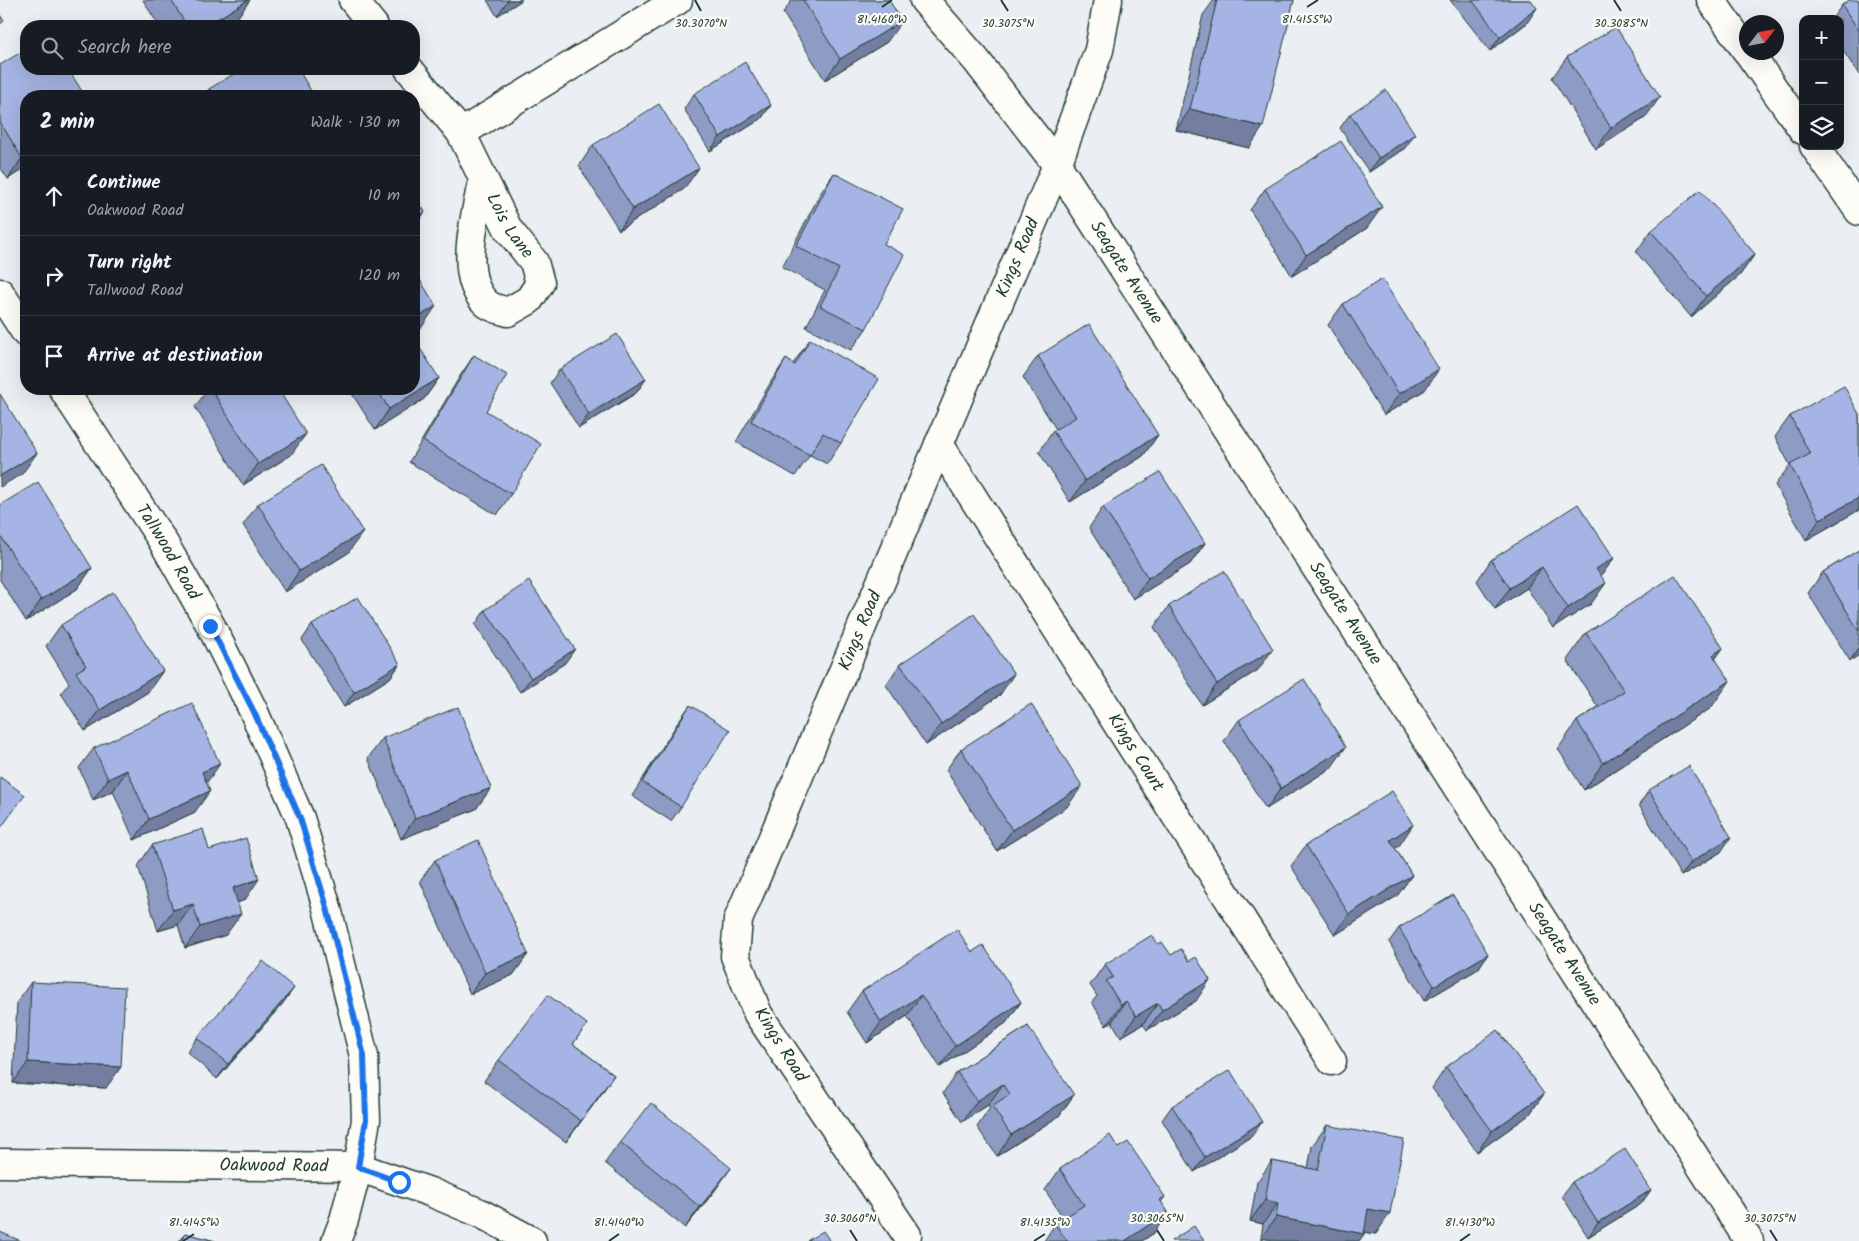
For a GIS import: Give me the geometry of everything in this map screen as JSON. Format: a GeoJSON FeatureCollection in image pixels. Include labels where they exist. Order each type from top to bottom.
{"type":"FeatureCollection","features":[{"type":"Feature","properties":{"kind":"street"},"geometry":{"type":"LineString","coordinates":[[353,0],[369,20]]}},
{"type":"Feature","properties":{"kind":"street"},"geometry":{"type":"LineString","coordinates":[[461,133],[678,0]]}},
{"type":"Feature","properties":{"kind":"street","name":"Seagate Avenue"},"geometry":{"type":"LineString","coordinates":[[924,0],[976,60],[1057,164],[1749,1241]]}},
{"type":"Feature","properties":{"kind":"street","name":"Kings Road"},"geometry":{"type":"LineString","coordinates":[[907,1236],[758,1014],[735,956],[738,920],[1057,164],[1099,50],[1108,0]]}},
{"type":"Feature","properties":{"kind":"street"},"geometry":{"type":"LineString","coordinates":[[1712,0],[1739,39]]}},
{"type":"Feature","properties":{"kind":"street"},"geometry":{"type":"LineString","coordinates":[[1753,60],[1799,124]]}},
{"type":"Feature","properties":{"kind":"street","name":"Lois Lane"},"geometry":{"type":"LineString","coordinates":[[414,75],[461,133],[483,179]]}},
{"type":"Feature","properties":{"kind":"street"},"geometry":{"type":"LineString","coordinates":[[1817,150],[1859,211]]}},
{"type":"Feature","properties":{"kind":"street"},"geometry":{"type":"LineString","coordinates":[[0,293],[20,324]]}},
{"type":"Feature","properties":{"kind":"street","name":"Tallwood Road"},"geometry":{"type":"LineString","coordinates":[[67,395],[162,540],[206,618],[254,712],[300,818],[326,904],[364,1056],[366,1120],[358,1167],[344,1220],[336,1241]]}},
{"type":"Feature","properties":{"kind":"street","name":"Kings Court"},"geometry":{"type":"LineString","coordinates":[[939,444],[1332,1061]]}},
{"type":"Feature","properties":{"kind":"street","name":"Oakwood Road"},"geometry":{"type":"LineString","coordinates":[[0,1162],[358,1167],[430,1192],[480,1213],[532,1241]]}},
{"type":"Feature","properties":{"kind":"building"},"geometry":{"type":"Polygon","coordinates":[[[171,0],[248,0],[216,20],[183,20],[171,0]]]}},
{"type":"Feature","properties":{"kind":"building"},"geometry":{"type":"Polygon","coordinates":[[[803,0],[889,0],[902,21],[840,59],[803,0]]]}},
{"type":"Feature","properties":{"kind":"building"},"geometry":{"type":"Polygon","coordinates":[[[1217,0],[1294,0],[1263,127],[1190,109],[1217,0]]]}},
{"type":"Feature","properties":{"kind":"building"},"geometry":{"type":"Polygon","coordinates":[[[1472,0],[1531,0],[1537,8],[1500,37],[1472,0]]]}},
{"type":"Feature","properties":{"kind":"building"},"geometry":{"type":"Polygon","coordinates":[[[1849,0],[1859,0],[1859,31],[1842,5],[1849,0]]]}},
{"type":"Feature","properties":{"kind":"building"},"geometry":{"type":"Polygon","coordinates":[[[0,15],[4,21],[0,24],[0,15]]]}},
{"type":"Feature","properties":{"kind":"building"},"geometry":{"type":"Polygon","coordinates":[[[1616,27],[1660,97],[1611,128],[1567,57],[1616,27]]]}},
{"type":"Feature","properties":{"kind":"building"},"geometry":{"type":"Polygon","coordinates":[[[20,53],[20,75],[72,75],[81,90],[20,90],[20,155],[0,122],[0,65],[20,53]]]}},
{"type":"Feature","properties":{"kind":"building"},"geometry":{"type":"Polygon","coordinates":[[[745,62],[771,105],[720,137],[694,94],[745,62]]]}},
{"type":"Feature","properties":{"kind":"building"},"geometry":{"type":"Polygon","coordinates":[[[232,75],[302,75],[310,90],[210,90],[232,75]]]}},
{"type":"Feature","properties":{"kind":"building"},"geometry":{"type":"Polygon","coordinates":[[[1386,90],[1415,134],[1379,158],[1350,114],[1386,90]]]}},
{"type":"Feature","properties":{"kind":"building"},"geometry":{"type":"Polygon","coordinates":[[[659,104],[699,168],[633,209],[593,145],[659,104]]]}},
{"type":"Feature","properties":{"kind":"building"},"geometry":{"type":"Polygon","coordinates":[[[1341,141],[1382,207],[1306,255],[1265,189],[1341,141]]]}},
{"type":"Feature","properties":{"kind":"building"},"geometry":{"type":"Polygon","coordinates":[[[834,173],[903,209],[884,244],[904,255],[866,329],[820,306],[839,269],[796,246],[834,173]]]}},
{"type":"Feature","properties":{"kind":"building"},"geometry":{"type":"Polygon","coordinates":[[[1700,190],[1755,254],[1706,296],[1651,231],[1700,190]]]}},
{"type":"Feature","properties":{"kind":"building"},"geometry":{"type":"Polygon","coordinates":[[[420,204],[425,212],[420,215],[420,204]]]}},
{"type":"Feature","properties":{"kind":"building"},"geometry":{"type":"Polygon","coordinates":[[[1382,279],[1439,369],[1399,394],[1343,304],[1382,279]]]}},
{"type":"Feature","properties":{"kind":"building"},"geometry":{"type":"Polygon","coordinates":[[[420,280],[436,306],[420,316],[420,280]]]}},
{"type":"Feature","properties":{"kind":"building"},"geometry":{"type":"Polygon","coordinates":[[[1089,324],[1158,435],[1085,481],[1053,431],[1076,417],[1038,356],[1089,324]]]}},
{"type":"Feature","properties":{"kind":"building"},"geometry":{"type":"Polygon","coordinates":[[[617,334],[646,379],[589,414],[560,369],[617,334]]]}},
{"type":"Feature","properties":{"kind":"building"},"geometry":{"type":"Polygon","coordinates":[[[810,339],[879,379],[841,443],[823,433],[810,455],[751,421],[786,359],[795,365],[810,339]]]}},
{"type":"Feature","properties":{"kind":"building"},"geometry":{"type":"Polygon","coordinates":[[[420,348],[439,378],[420,390],[420,348]]]}},
{"type":"Feature","properties":{"kind":"building"},"geometry":{"type":"Polygon","coordinates":[[[474,355],[507,375],[486,411],[541,444],[511,494],[423,441],[474,355]]]}},
{"type":"Feature","properties":{"kind":"building"},"geometry":{"type":"Polygon","coordinates":[[[1844,386],[1859,414],[1859,498],[1820,519],[1790,465],[1810,454],[1790,416],[1844,386]]]}},
{"type":"Feature","properties":{"kind":"building"},"geometry":{"type":"Polygon","coordinates":[[[0,394],[37,453],[0,476],[0,394]]]}},
{"type":"Feature","properties":{"kind":"building"},"geometry":{"type":"Polygon","coordinates":[[[215,395],[282,395],[306,434],[258,464],[215,395]]]}},
{"type":"Feature","properties":{"kind":"building"},"geometry":{"type":"Polygon","coordinates":[[[381,395],[412,395],[389,409],[381,395]]]}},
{"type":"Feature","properties":{"kind":"building"},"geometry":{"type":"Polygon","coordinates":[[[321,465],[363,532],[299,571],[258,504],[321,465]]]}},
{"type":"Feature","properties":{"kind":"building"},"geometry":{"type":"Polygon","coordinates":[[[1160,472],[1205,543],[1148,578],[1103,507],[1160,472]]]}},
{"type":"Feature","properties":{"kind":"building"},"geometry":{"type":"Polygon","coordinates":[[[38,482],[92,568],[41,600],[0,535],[0,505],[38,482]]]}},
{"type":"Feature","properties":{"kind":"building"},"geometry":{"type":"Polygon","coordinates":[[[1578,504],[1614,558],[1596,569],[1606,583],[1568,608],[1542,567],[1510,588],[1491,560],[1578,504]]]}},
{"type":"Feature","properties":{"kind":"building"},"geometry":{"type":"Polygon","coordinates":[[[1859,550],[1859,631],[1823,572],[1859,550]]]}},
{"type":"Feature","properties":{"kind":"building"},"geometry":{"type":"Polygon","coordinates":[[[1224,571],[1273,649],[1217,684],[1169,606],[1224,571]]]}},
{"type":"Feature","properties":{"kind":"building"},"geometry":{"type":"Polygon","coordinates":[[[1675,575],[1723,648],[1713,655],[1730,681],[1603,763],[1577,721],[1624,691],[1586,633],[1675,575]]]}},
{"type":"Feature","properties":{"kind":"building"},"geometry":{"type":"Polygon","coordinates":[[[529,581],[575,649],[531,678],[485,610],[529,581]]]}},
{"type":"Feature","properties":{"kind":"building"},"geometry":{"type":"Polygon","coordinates":[[[113,592],[163,671],[100,710],[76,672],[86,666],[61,625],[113,592]]]}},
{"type":"Feature","properties":{"kind":"building"},"geometry":{"type":"Polygon","coordinates":[[[358,597],[400,664],[354,692],[312,625],[358,597]]]}},
{"type":"Feature","properties":{"kind":"building"},"geometry":{"type":"Polygon","coordinates":[[[974,614],[1014,674],[941,724],[900,664],[974,614]]]}},
{"type":"Feature","properties":{"kind":"building"},"geometry":{"type":"Polygon","coordinates":[[[1304,679],[1346,747],[1281,788],[1239,720],[1304,679]]]}},
{"type":"Feature","properties":{"kind":"building"},"geometry":{"type":"Polygon","coordinates":[[[192,703],[220,764],[202,772],[210,791],[149,819],[127,770],[108,779],[94,748],[192,703]]]}},
{"type":"Feature","properties":{"kind":"building"},"geometry":{"type":"Polygon","coordinates":[[[1031,704],[1082,786],[1012,830],[961,749],[1031,704]]]}},
{"type":"Feature","properties":{"kind":"building"},"geometry":{"type":"Polygon","coordinates":[[[690,705],[730,730],[681,807],[642,782],[690,705]]]}},
{"type":"Feature","properties":{"kind":"building"},"geometry":{"type":"Polygon","coordinates":[[[458,707],[491,788],[415,818],[383,738],[458,707]]]}},
{"type":"Feature","properties":{"kind":"building"},"geometry":{"type":"Polygon","coordinates":[[[1689,766],[1731,837],[1691,862],[1649,790],[1689,766]]]}},
{"type":"Feature","properties":{"kind":"building"},"geometry":{"type":"Polygon","coordinates":[[[0,777],[25,795],[0,829],[0,777]]]}},
{"type":"Feature","properties":{"kind":"building"},"geometry":{"type":"Polygon","coordinates":[[[1392,791],[1413,825],[1390,840],[1412,875],[1349,914],[1306,845],[1392,791]]]}},
{"type":"Feature","properties":{"kind":"building"},"geometry":{"type":"Polygon","coordinates":[[[203,829],[209,850],[246,838],[259,879],[233,888],[241,914],[200,927],[193,904],[173,910],[152,845],[203,829]]]}},
{"type":"Feature","properties":{"kind":"building"},"geometry":{"type":"Polygon","coordinates":[[[478,840],[528,954],[485,973],[435,860],[478,840]]]}},
{"type":"Feature","properties":{"kind":"building"},"geometry":{"type":"Polygon","coordinates":[[[1453,895],[1488,954],[1434,986],[1399,928],[1453,895]]]}},
{"type":"Feature","properties":{"kind":"building"},"geometry":{"type":"Polygon","coordinates":[[[957,929],[972,952],[983,945],[1021,1002],[955,1046],[921,995],[881,1022],[862,991],[957,929]]]}},
{"type":"Feature","properties":{"kind":"building"},"geometry":{"type":"Polygon","coordinates":[[[1152,935],[1158,944],[1162,942],[1171,955],[1181,949],[1189,961],[1196,957],[1210,980],[1162,1010],[1158,1003],[1136,1016],[1126,1001],[1121,1005],[1106,981],[1113,977],[1105,964],[1152,935]]]}},
{"type":"Feature","properties":{"kind":"building"},"geometry":{"type":"Polygon","coordinates":[[[263,961],[294,988],[228,1064],[197,1038],[263,961]]]}},
{"type":"Feature","properties":{"kind":"building"},"geometry":{"type":"Polygon","coordinates":[[[31,982],[125,987],[121,1067],[28,1062],[31,982]]]}},
{"type":"Feature","properties":{"kind":"building"},"geometry":{"type":"Polygon","coordinates":[[[548,995],[587,1024],[573,1044],[614,1075],[581,1121],[499,1060],[548,995]]]}},
{"type":"Feature","properties":{"kind":"building"},"geometry":{"type":"Polygon","coordinates":[[[1028,1026],[1074,1095],[1011,1135],[992,1106],[1010,1094],[1003,1084],[977,1101],[957,1072],[1028,1026]]]}},
{"type":"Feature","properties":{"kind":"building"},"geometry":{"type":"Polygon","coordinates":[[[1498,1030],[1544,1094],[1492,1131],[1446,1067],[1498,1030]]]}},
{"type":"Feature","properties":{"kind":"building"},"geometry":{"type":"Polygon","coordinates":[[[1230,1070],[1262,1122],[1205,1157],[1172,1106],[1230,1070]]]}},
{"type":"Feature","properties":{"kind":"building"},"geometry":{"type":"Polygon","coordinates":[[[651,1103],[731,1168],[700,1207],[620,1142],[651,1103]]]}},
{"type":"Feature","properties":{"kind":"building"},"geometry":{"type":"Polygon","coordinates":[[[1327,1125],[1404,1140],[1390,1213],[1368,1209],[1364,1234],[1276,1217],[1278,1203],[1265,1200],[1272,1161],[1318,1170],[1327,1125]]]}},
{"type":"Feature","properties":{"kind":"building"},"geometry":{"type":"Polygon","coordinates":[[[1110,1135],[1118,1148],[1128,1142],[1165,1197],[1160,1200],[1168,1212],[1125,1241],[1067,1241],[1055,1224],[1084,1205],[1060,1169],[1110,1135]]]}},
{"type":"Feature","properties":{"kind":"building"},"geometry":{"type":"Polygon","coordinates":[[[1625,1149],[1651,1190],[1598,1223],[1572,1182],[1625,1149]]]}},
{"type":"Feature","properties":{"kind":"building"},"geometry":{"type":"Polygon","coordinates":[[[1194,1226],[1204,1241],[1171,1241],[1194,1226]]]}},
{"type":"Feature","properties":{"kind":"building"},"geometry":{"type":"Polygon","coordinates":[[[823,1231],[830,1241],[807,1241],[823,1231]]]}},
{"type":"Feature","properties":{"kind":"building"},"geometry":{"type":"Polygon","coordinates":[[[0,1232],[21,1241],[0,1241],[0,1232]]]}},
{"type":"Feature","properties":{"kind":"building"},"geometry":{"type":"Polygon","coordinates":[[[185,1233],[215,1241],[183,1241],[185,1233]]]}},
{"type":"Feature","properties":{"kind":"route"},"geometry":{"type":"LineString","coordinates":[[210,626],[254,712],[300,818],[326,904],[364,1056],[366,1120],[358,1167],[399,1182]]}}]}
